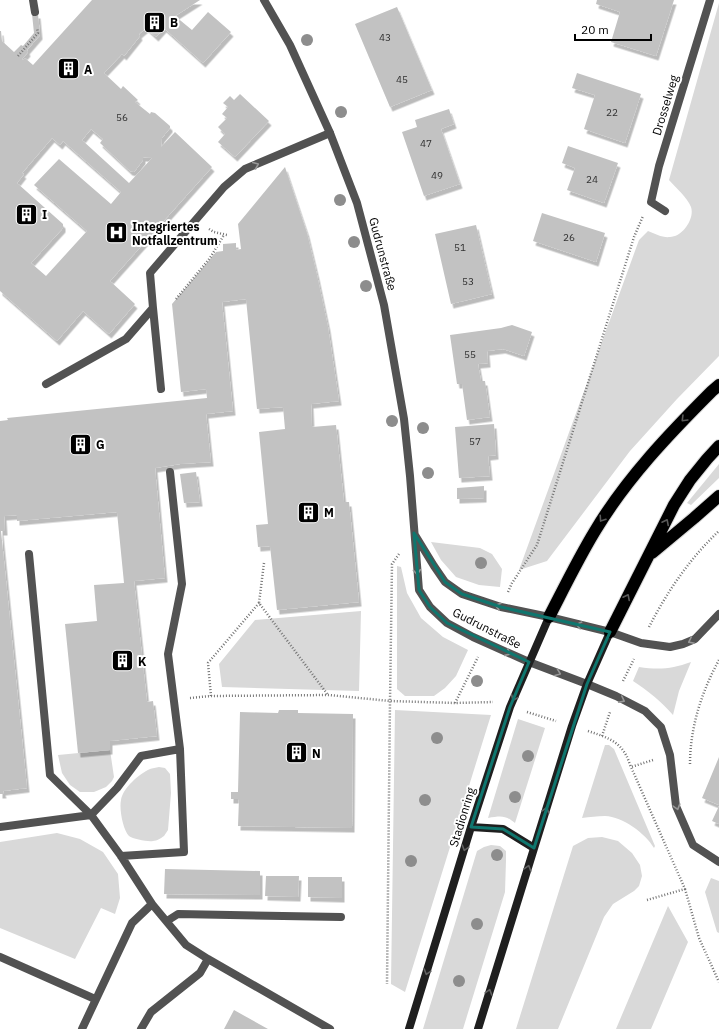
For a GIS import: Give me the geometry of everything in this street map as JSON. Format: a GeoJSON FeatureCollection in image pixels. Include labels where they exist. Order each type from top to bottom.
{"type":"FeatureCollection","features":[{"type":"Feature","properties":{"kind":"highway"},"geometry":{"type":"LineString","coordinates":[[549,617],[574,567],[595,530],[616,498],[672,432],[715,388],[719,381]]}},
{"type":"Feature","properties":{"kind":"highway"},"geometry":{"type":"LineString","coordinates":[[610,632],[674,505],[686,486],[719,446]]}},
{"type":"Feature","properties":{"kind":"highway"},"geometry":{"type":"LineString","coordinates":[[648,557],[719,496]]}},
{"type":"Feature","properties":{"kind":"main road","name":"Stadionring"},"geometry":{"type":"LineString","coordinates":[[409,1029],[510,707],[549,617]]}},
{"type":"Feature","properties":{"kind":"main road"},"geometry":{"type":"LineString","coordinates":[[478,1029],[572,726],[586,684],[610,632]]}},
{"type":"Feature","properties":{"kind":"main road"},"geometry":{"type":"LineString","coordinates":[[471,828],[503,829],[534,848]]}},
{"type":"Feature","properties":{"kind":"street"},"geometry":{"type":"LineString","coordinates":[[33,0],[35,12]]}},
{"type":"Feature","properties":{"kind":"street","name":"Gudrunstraße"},"geometry":{"type":"LineString","coordinates":[[264,0],[290,45],[330,133],[357,203],[384,305],[404,419],[419,590],[430,607],[447,623],[529,662],[616,696],[646,711],[661,727],[670,755],[676,806],[693,845],[719,862]]}},
{"type":"Feature","properties":{"kind":"street","name":"Drosselweg"},"geometry":{"type":"LineString","coordinates":[[651,202],[659,166],[710,0]]}},
{"type":"Feature","properties":{"kind":"street"},"geometry":{"type":"LineString","coordinates":[[161,389],[150,273],[224,187],[245,169],[330,133]]}},
{"type":"Feature","properties":{"kind":"street"},"geometry":{"type":"LineString","coordinates":[[651,202],[665,212]]}},
{"type":"Feature","properties":{"kind":"street"},"geometry":{"type":"LineString","coordinates":[[46,384],[126,339],[153,308]]}},
{"type":"Feature","properties":{"kind":"street"},"geometry":{"type":"LineString","coordinates":[[121,856],[184,852],[180,749],[168,654],[182,584],[170,472]]}},
{"type":"Feature","properties":{"kind":"street","name":"Gudrunstraße"},"geometry":{"type":"LineString","coordinates":[[414,533],[445,582],[462,594],[501,607],[610,632],[641,643],[670,647],[695,639],[719,614]]}},
{"type":"Feature","properties":{"kind":"street"},"geometry":{"type":"LineString","coordinates":[[28,554],[50,775],[91,815],[121,856],[152,904],[186,945],[330,1029]]}},
{"type":"Feature","properties":{"kind":"street"},"geometry":{"type":"LineString","coordinates":[[0,827],[91,815],[117,788],[141,756],[180,749]]}},
{"type":"Feature","properties":{"kind":"street"},"geometry":{"type":"LineString","coordinates":[[82,1029],[132,924],[152,904]]}},
{"type":"Feature","properties":{"kind":"street"},"geometry":{"type":"LineString","coordinates":[[167,921],[178,914],[341,917]]}},
{"type":"Feature","properties":{"kind":"street"},"geometry":{"type":"LineString","coordinates":[[0,957],[95,999]]}},
{"type":"Feature","properties":{"kind":"street"},"geometry":{"type":"LineString","coordinates":[[141,1029],[151,1012],[200,973],[208,959]]}},
{"type":"Feature","properties":{"kind":"path"},"geometry":{"type":"LineString","coordinates":[[18,56],[38,33],[35,12]]}},
{"type":"Feature","properties":{"kind":"path"},"geometry":{"type":"LineString","coordinates":[[501,607],[512,582],[537,545],[634,237],[651,202]]}},
{"type":"Feature","properties":{"kind":"path"},"geometry":{"type":"LineString","coordinates":[[176,299],[210,258],[225,235],[214,232]]}},
{"type":"Feature","properties":{"kind":"path"},"geometry":{"type":"LineString","coordinates":[[387,984],[392,564],[414,533]]}},
{"type":"Feature","properties":{"kind":"path"},"geometry":{"type":"LineString","coordinates":[[211,696],[208,663],[258,602],[264,563]]}},
{"type":"Feature","properties":{"kind":"path"},"geometry":{"type":"LineString","coordinates":[[258,602],[329,695]]}},
{"type":"Feature","properties":{"kind":"path"},"geometry":{"type":"LineString","coordinates":[[455,703],[486,642]]}},
{"type":"Feature","properties":{"kind":"path"},"geometry":{"type":"LineString","coordinates":[[690,768],[690,749],[696,717],[709,677],[719,660]]}},
{"type":"Feature","properties":{"kind":"path"},"geometry":{"type":"LineString","coordinates":[[174,701],[211,696],[329,695],[390,701],[455,703],[491,702],[572,726],[602,736],[617,743],[627,755],[685,889],[699,938],[719,982]]}},
{"type":"Feature","properties":{"kind":"path"},"geometry":{"type":"LineString","coordinates":[[631,767],[670,755]]}},
{"type":"Feature","properties":{"kind":"path"},"geometry":{"type":"LineString","coordinates":[[647,900],[685,889]]}},
{"type":"Feature","properties":{"kind":"highlighted area"},"geometry":{"type":"Polygon","coordinates":[[[414,533],[445,582],[462,594],[501,607],[610,632],[587,684],[534,848],[503,829],[471,827],[510,707],[529,662],[447,623],[430,607],[419,590],[414,533]]]}},
{"type":"Feature","properties":{"kind":"shaded area"},"geometry":{"type":"Polygon","coordinates":[[[719,3],[719,356],[677,399],[630,451],[547,561],[519,570],[639,240],[648,231],[659,236],[675,236],[683,231],[691,217],[692,212],[689,203],[669,180],[719,3]]]}},
{"type":"Feature","properties":{"kind":"shaded area"},"geometry":{"type":"Polygon","coordinates":[[[719,464],[719,478],[691,505],[687,503],[719,464]]]}},
{"type":"Feature","properties":{"kind":"shaded area"},"geometry":{"type":"Polygon","coordinates":[[[431,542],[480,548],[492,554],[502,569],[500,587],[479,585],[456,577],[441,560],[431,542]]]}},
{"type":"Feature","properties":{"kind":"shaded area"},"geometry":{"type":"Polygon","coordinates":[[[397,566],[401,567],[407,593],[421,618],[443,637],[468,650],[456,676],[445,688],[434,696],[405,696],[397,689],[397,566]]]}},
{"type":"Feature","properties":{"kind":"shaded area"},"geometry":{"type":"Polygon","coordinates":[[[361,611],[359,691],[222,687],[219,664],[255,620],[361,611]]]}},
{"type":"Feature","properties":{"kind":"shaded area"},"geometry":{"type":"Polygon","coordinates":[[[691,662],[679,691],[673,715],[654,696],[633,681],[639,667],[665,668],[691,662]]]}},
{"type":"Feature","properties":{"kind":"shaded area"},"geometry":{"type":"Polygon","coordinates":[[[395,710],[491,715],[405,992],[391,984],[395,710]]]}},
{"type":"Feature","properties":{"kind":"shaded area"},"geometry":{"type":"Polygon","coordinates":[[[518,719],[545,728],[515,823],[503,817],[488,818],[518,719]]]}},
{"type":"Feature","properties":{"kind":"shaded area"},"geometry":{"type":"Polygon","coordinates":[[[605,745],[609,745],[614,749],[655,846],[654,848],[645,837],[633,827],[619,819],[605,816],[582,818],[605,745]]]}},
{"type":"Feature","properties":{"kind":"shaded area"},"geometry":{"type":"Polygon","coordinates":[[[110,750],[114,777],[106,787],[94,792],[80,792],[70,785],[62,773],[58,755],[110,750]]]}},
{"type":"Feature","properties":{"kind":"shaded area"},"geometry":{"type":"Polygon","coordinates":[[[159,767],[165,768],[170,774],[171,793],[168,830],[164,836],[159,839],[154,841],[144,841],[129,836],[127,833],[122,819],[122,795],[128,786],[141,774],[150,769],[159,767]]]}},
{"type":"Feature","properties":{"kind":"shaded area"},"geometry":{"type":"Polygon","coordinates":[[[57,833],[80,839],[103,852],[118,874],[120,898],[115,914],[101,908],[75,959],[0,928],[0,842],[57,833]]]}},
{"type":"Feature","properties":{"kind":"shaded area"},"geometry":{"type":"Polygon","coordinates":[[[602,837],[618,841],[632,853],[640,865],[642,876],[639,886],[634,891],[613,904],[604,917],[558,1029],[516,1029],[573,846],[588,838],[602,837]]]}},
{"type":"Feature","properties":{"kind":"shaded area"},"geometry":{"type":"Polygon","coordinates":[[[491,845],[500,846],[506,851],[505,892],[463,1029],[423,1029],[477,851],[491,845]]]}},
{"type":"Feature","properties":{"kind":"shaded area"},"geometry":{"type":"Polygon","coordinates":[[[711,878],[719,881],[719,933],[717,932],[705,892],[711,878]]]}},
{"type":"Feature","properties":{"kind":"shaded area"},"geometry":{"type":"Polygon","coordinates":[[[668,906],[688,942],[651,1029],[616,1029],[668,906]]]}},
{"type":"Feature","properties":{"kind":"building"},"geometry":{"type":"Polygon","coordinates":[[[92,0],[200,0],[175,16],[192,30],[208,12],[231,32],[203,63],[164,28],[156,37],[146,28],[139,34],[140,36],[124,56],[122,54],[104,73],[121,89],[123,86],[138,100],[135,102],[150,114],[151,112],[155,113],[170,126],[162,138],[161,147],[175,132],[212,167],[110,281],[135,304],[109,334],[83,311],[57,341],[0,291],[0,31],[2,41],[14,52],[21,45],[23,46],[34,33],[32,14],[38,14],[40,35],[27,50],[28,52],[22,59],[23,60],[25,58],[33,65],[92,0]],[[91,129],[82,140],[129,183],[152,158],[143,157],[143,160],[134,172],[130,171],[100,143],[103,139],[91,129]],[[52,138],[22,173],[24,174],[17,183],[63,224],[63,228],[31,263],[46,276],[87,231],[34,185],[59,159],[111,204],[121,192],[63,141],[60,145],[52,138]]]}},
{"type":"Feature","properties":{"kind":"building"},"geometry":{"type":"Polygon","coordinates":[[[597,0],[674,0],[656,56],[611,42],[620,12],[596,4],[597,0]]]}},
{"type":"Feature","properties":{"kind":"building"},"geometry":{"type":"Polygon","coordinates":[[[397,7],[432,90],[390,107],[355,24],[397,7]]]}},
{"type":"Feature","properties":{"kind":"building"},"geometry":{"type":"Polygon","coordinates":[[[577,73],[641,94],[625,143],[584,129],[595,95],[572,88],[577,73]]]}},
{"type":"Feature","properties":{"kind":"building"},"geometry":{"type":"Polygon","coordinates":[[[240,94],[269,121],[235,157],[218,142],[225,134],[218,127],[227,118],[222,114],[228,107],[223,103],[230,96],[234,100],[240,94]]]}},
{"type":"Feature","properties":{"kind":"building"},"geometry":{"type":"Polygon","coordinates":[[[449,109],[454,124],[441,129],[460,184],[424,196],[402,132],[417,127],[415,120],[449,109]]]}},
{"type":"Feature","properties":{"kind":"building"},"geometry":{"type":"Polygon","coordinates":[[[568,146],[618,163],[604,203],[567,190],[575,168],[562,163],[568,146]]]}},
{"type":"Feature","properties":{"kind":"building"},"geometry":{"type":"Polygon","coordinates":[[[285,167],[307,233],[317,275],[328,327],[339,401],[311,404],[312,427],[336,425],[344,502],[349,502],[359,602],[277,610],[270,546],[258,547],[256,525],[268,524],[259,432],[285,429],[283,407],[257,409],[246,299],[222,302],[233,411],[206,414],[211,462],[180,464],[155,468],[165,578],[134,581],[147,702],[153,701],[157,736],[110,741],[110,750],[78,753],[65,624],[97,621],[94,585],[124,583],[117,512],[17,521],[17,515],[4,516],[5,531],[1,531],[27,788],[3,791],[4,794],[0,794],[0,421],[8,420],[7,418],[207,398],[206,389],[181,392],[172,304],[216,252],[223,251],[223,244],[236,243],[236,250],[241,249],[238,224],[285,167]]]}},
{"type":"Feature","properties":{"kind":"building"},"geometry":{"type":"Polygon","coordinates":[[[542,213],[605,233],[596,262],[533,241],[542,213]]]}},
{"type":"Feature","properties":{"kind":"building"},"geometry":{"type":"Polygon","coordinates":[[[476,225],[492,294],[451,304],[435,234],[476,225]]]}},
{"type":"Feature","properties":{"kind":"building"},"geometry":{"type":"Polygon","coordinates":[[[512,325],[532,332],[524,356],[503,349],[487,351],[488,363],[478,364],[481,381],[485,381],[490,417],[467,420],[462,384],[457,384],[450,335],[501,328],[512,325]]]}},
{"type":"Feature","properties":{"kind":"building"},"geometry":{"type":"Polygon","coordinates":[[[494,424],[496,455],[488,456],[490,476],[459,478],[455,427],[494,424]]]}},
{"type":"Feature","properties":{"kind":"building"},"geometry":{"type":"Polygon","coordinates":[[[196,472],[200,502],[184,503],[180,474],[196,472]]]}},
{"type":"Feature","properties":{"kind":"building"},"geometry":{"type":"Polygon","coordinates":[[[484,486],[484,498],[457,499],[457,488],[484,486]]]}},
{"type":"Feature","properties":{"kind":"building","name":"N"},"geometry":{"type":"Polygon","coordinates":[[[279,710],[298,710],[298,713],[353,714],[352,828],[238,826],[239,799],[231,799],[231,792],[238,792],[240,712],[278,713],[279,710]]]}},
{"type":"Feature","properties":{"kind":"building"},"geometry":{"type":"Polygon","coordinates":[[[719,757],[719,805],[702,798],[719,757]]]}},
{"type":"Feature","properties":{"kind":"building"},"geometry":{"type":"Polygon","coordinates":[[[719,806],[719,824],[712,821],[719,806]]]}},
{"type":"Feature","properties":{"kind":"building"},"geometry":{"type":"Polygon","coordinates":[[[165,869],[260,871],[260,895],[164,894],[165,869]]]}},
{"type":"Feature","properties":{"kind":"building"},"geometry":{"type":"Polygon","coordinates":[[[266,876],[299,876],[298,897],[265,896],[266,876]]]}},
{"type":"Feature","properties":{"kind":"building"},"geometry":{"type":"Polygon","coordinates":[[[308,877],[342,877],[342,898],[308,897],[308,877]]]}},
{"type":"Feature","properties":{"kind":"building"},"geometry":{"type":"Polygon","coordinates":[[[234,1010],[268,1029],[224,1029],[234,1010]]]}},
{"type":"Feature","properties":{"kind":"place","name":"B"},"geometry":{"type":"Point","coordinates":[154,22]}},
{"type":"Feature","properties":{"kind":"place","name":"A"},"geometry":{"type":"Point","coordinates":[69,69]}},
{"type":"Feature","properties":{"kind":"place","name":"I"},"geometry":{"type":"Point","coordinates":[26,214]}},
{"type":"Feature","properties":{"kind":"place","name":"Integriertes Notfallzentrum"},"geometry":{"type":"Point","coordinates":[117,233]}},
{"type":"Feature","properties":{"kind":"place","name":"G"},"geometry":{"type":"Point","coordinates":[81,444]}},
{"type":"Feature","properties":{"kind":"place","name":"M"},"geometry":{"type":"Point","coordinates":[309,512]}},
{"type":"Feature","properties":{"kind":"place","name":"K"},"geometry":{"type":"Point","coordinates":[122,661]}},
{"type":"Feature","properties":{"kind":"place","name":"N"},"geometry":{"type":"Point","coordinates":[296,753]}}]}
